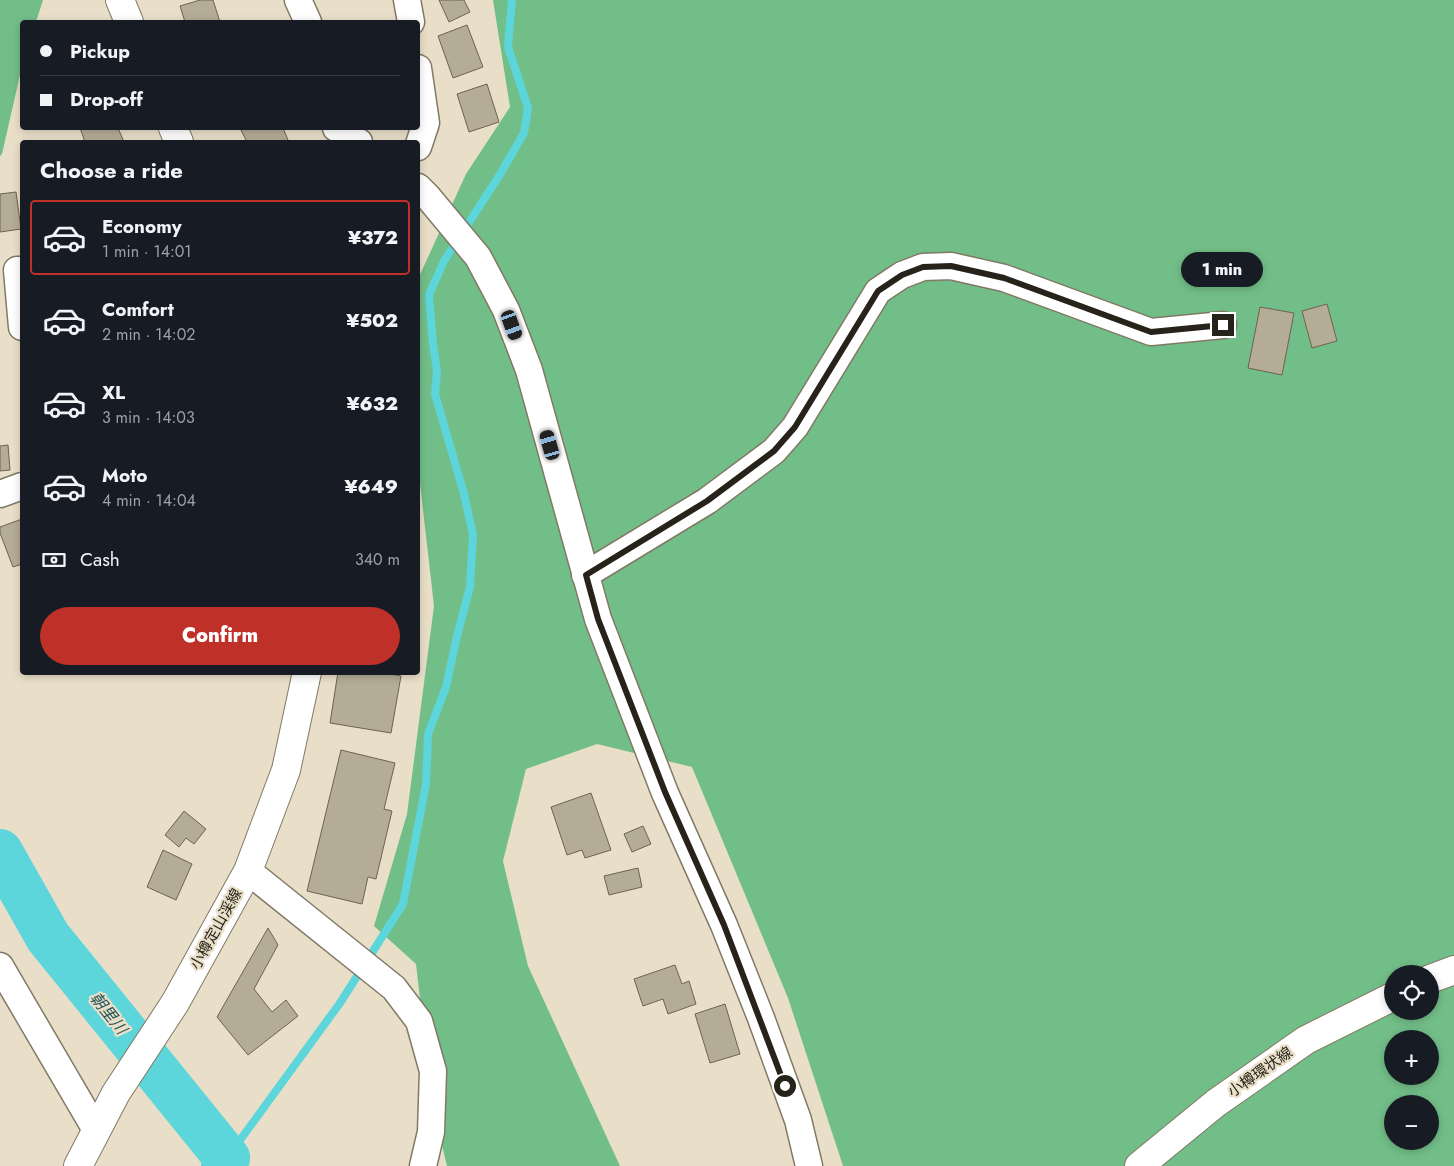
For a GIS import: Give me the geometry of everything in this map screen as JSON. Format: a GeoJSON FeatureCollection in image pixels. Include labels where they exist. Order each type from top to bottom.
{"type":"FeatureCollection","features":[{"type":"Feature","properties":{"kind":"main road"},"geometry":{"type":"LineString","coordinates":[[120,0],[129,20]]}},
{"type":"Feature","properties":{"kind":"main road","name":"小樽定山渓線"},"geometry":{"type":"LineString","coordinates":[[78,1166],[116,1093],[175,1003],[248,870],[286,770],[305,675]]}},
{"type":"Feature","properties":{"kind":"main road"},"geometry":{"type":"LineString","coordinates":[[1439,976],[1454,970]]}},
{"type":"Feature","properties":{"kind":"main road","name":"小樽環状線"},"geometry":{"type":"LineString","coordinates":[[1139,1166],[1216,1103],[1306,1040],[1384,1001]]}},
{"type":"Feature","properties":{"kind":"street"},"geometry":{"type":"LineString","coordinates":[[298,0],[307,20]]}},
{"type":"Feature","properties":{"kind":"street"},"geometry":{"type":"LineString","coordinates":[[407,0],[410,20]]}},
{"type":"Feature","properties":{"kind":"street"},"geometry":{"type":"LineString","coordinates":[[420,82],[426,123],[420,141]]}},
{"type":"Feature","properties":{"kind":"street"},"geometry":{"type":"LineString","coordinates":[[339,130],[356,140]]}},
{"type":"Feature","properties":{"kind":"street"},"geometry":{"type":"LineString","coordinates":[[423,192],[478,257],[506,310],[529,370],[598,619],[662,783],[724,925],[761,1018],[798,1120],[809,1166]]}},
{"type":"Feature","properties":{"kind":"street"},"geometry":{"type":"LineString","coordinates":[[586,575],[707,501],[774,451],[795,427],[878,291],[902,275],[923,267],[951,266],[1004,278],[1151,332],[1223,325]]}},
{"type":"Feature","properties":{"kind":"street"},"geometry":{"type":"LineString","coordinates":[[20,270],[17,270],[20,304]]}},
{"type":"Feature","properties":{"kind":"street"},"geometry":{"type":"LineString","coordinates":[[0,494],[20,487]]}},
{"type":"Feature","properties":{"kind":"street"},"geometry":{"type":"LineString","coordinates":[[248,870],[394,988],[418,1021],[433,1070],[431,1132],[423,1166]]}},
{"type":"Feature","properties":{"kind":"street"},"geometry":{"type":"LineString","coordinates":[[0,966],[96,1130]]}},
{"type":"Feature","properties":{"kind":"green space"},"geometry":{"type":"Polygon","coordinates":[[[0,0],[43,0],[37,20],[20,20],[20,75],[0,156],[0,0]]]}},
{"type":"Feature","properties":{"kind":"green space"},"geometry":{"type":"Polygon","coordinates":[[[493,0],[1454,0],[1454,1166],[843,1166],[788,998],[692,767],[597,744],[526,769],[503,861],[528,966],[620,1166],[447,1166],[432,1104],[416,964],[374,926],[407,814],[434,606],[420,484],[420,275],[466,174],[510,107],[493,0]]]}},
{"type":"Feature","properties":{"kind":"building"},"geometry":{"type":"Polygon","coordinates":[[[200,0],[213,0],[219,20],[184,20],[180,6],[200,0]]]}},
{"type":"Feature","properties":{"kind":"building"},"geometry":{"type":"Polygon","coordinates":[[[439,0],[464,0],[470,12],[449,22],[439,0]]]}},
{"type":"Feature","properties":{"kind":"building"},"geometry":{"type":"Polygon","coordinates":[[[467,25],[483,67],[453,78],[438,36],[467,25]]]}},
{"type":"Feature","properties":{"kind":"building"},"geometry":{"type":"Polygon","coordinates":[[[487,84],[499,122],[469,132],[457,94],[487,84]]]}},
{"type":"Feature","properties":{"kind":"building"},"geometry":{"type":"Polygon","coordinates":[[[81,130],[119,130],[123,140],[84,140],[81,130]]]}},
{"type":"Feature","properties":{"kind":"building"},"geometry":{"type":"Polygon","coordinates":[[[241,130],[284,130],[288,140],[246,140],[241,130]]]}},
{"type":"Feature","properties":{"kind":"building"},"geometry":{"type":"Polygon","coordinates":[[[16,192],[20,229],[0,232],[0,194],[16,192]]]}},
{"type":"Feature","properties":{"kind":"building"},"geometry":{"type":"Polygon","coordinates":[[[1327,304],[1337,341],[1312,348],[1302,311],[1327,304]]]}},
{"type":"Feature","properties":{"kind":"building"},"geometry":{"type":"Polygon","coordinates":[[[1260,307],[1294,313],[1282,375],[1248,368],[1260,307]]]}},
{"type":"Feature","properties":{"kind":"building"},"geometry":{"type":"Polygon","coordinates":[[[8,445],[10,470],[0,471],[0,446],[8,445]]]}},
{"type":"Feature","properties":{"kind":"building"},"geometry":{"type":"Polygon","coordinates":[[[20,520],[20,565],[13,567],[0,533],[0,527],[20,520]]]}},
{"type":"Feature","properties":{"kind":"building"},"geometry":{"type":"Polygon","coordinates":[[[338,675],[401,676],[391,733],[330,723],[338,675]]]}},
{"type":"Feature","properties":{"kind":"building"},"geometry":{"type":"Polygon","coordinates":[[[341,750],[395,763],[384,809],[392,811],[376,879],[368,877],[362,904],[307,891],[341,750]]]}},
{"type":"Feature","properties":{"kind":"building"},"geometry":{"type":"Polygon","coordinates":[[[591,793],[611,850],[585,858],[582,850],[567,855],[551,807],[591,793]]]}},
{"type":"Feature","properties":{"kind":"building"},"geometry":{"type":"Polygon","coordinates":[[[184,811],[206,829],[194,844],[186,838],[179,847],[165,835],[184,811]]]}},
{"type":"Feature","properties":{"kind":"building"},"geometry":{"type":"Polygon","coordinates":[[[643,826],[651,844],[632,852],[624,834],[643,826]]]}},
{"type":"Feature","properties":{"kind":"building"},"geometry":{"type":"Polygon","coordinates":[[[163,850],[192,864],[176,900],[147,887],[163,850]]]}},
{"type":"Feature","properties":{"kind":"building"},"geometry":{"type":"Polygon","coordinates":[[[638,868],[642,887],[609,895],[604,876],[638,868]]]}},
{"type":"Feature","properties":{"kind":"building"},"geometry":{"type":"Polygon","coordinates":[[[268,928],[278,945],[254,989],[272,1012],[286,1000],[298,1016],[248,1055],[217,1017],[268,928]]]}},
{"type":"Feature","properties":{"kind":"building"},"geometry":{"type":"Polygon","coordinates":[[[675,965],[682,984],[689,981],[696,1004],[668,1014],[663,999],[643,1006],[634,979],[675,965]]]}},
{"type":"Feature","properties":{"kind":"building"},"geometry":{"type":"Polygon","coordinates":[[[725,1004],[740,1054],[710,1063],[695,1014],[725,1004]]]}},
{"type":"Feature","properties":{"kind":"waterway"},"geometry":{"type":"LineString","coordinates":[[227,1158],[340,1003],[403,904],[426,784],[428,734],[446,687],[470,587],[473,535],[464,494],[435,394],[437,371],[429,295],[444,261],[499,176],[524,133],[528,108],[508,47],[512,0]]}},
{"type":"Feature","properties":{"kind":"waterway","name":"朝里川"},"geometry":{"type":"LineString","coordinates":[[0,852],[48,937],[227,1158],[224,1166]]}},
{"type":"Feature","properties":{"kind":"route"},"geometry":{"type":"LineString","coordinates":[[785,1086],[761,1018],[724,925],[665,792],[598,619],[586,575],[707,501],[774,451],[795,427],[878,291],[902,275],[923,267],[951,266],[1004,278],[1151,332],[1223,325]]}}]}
